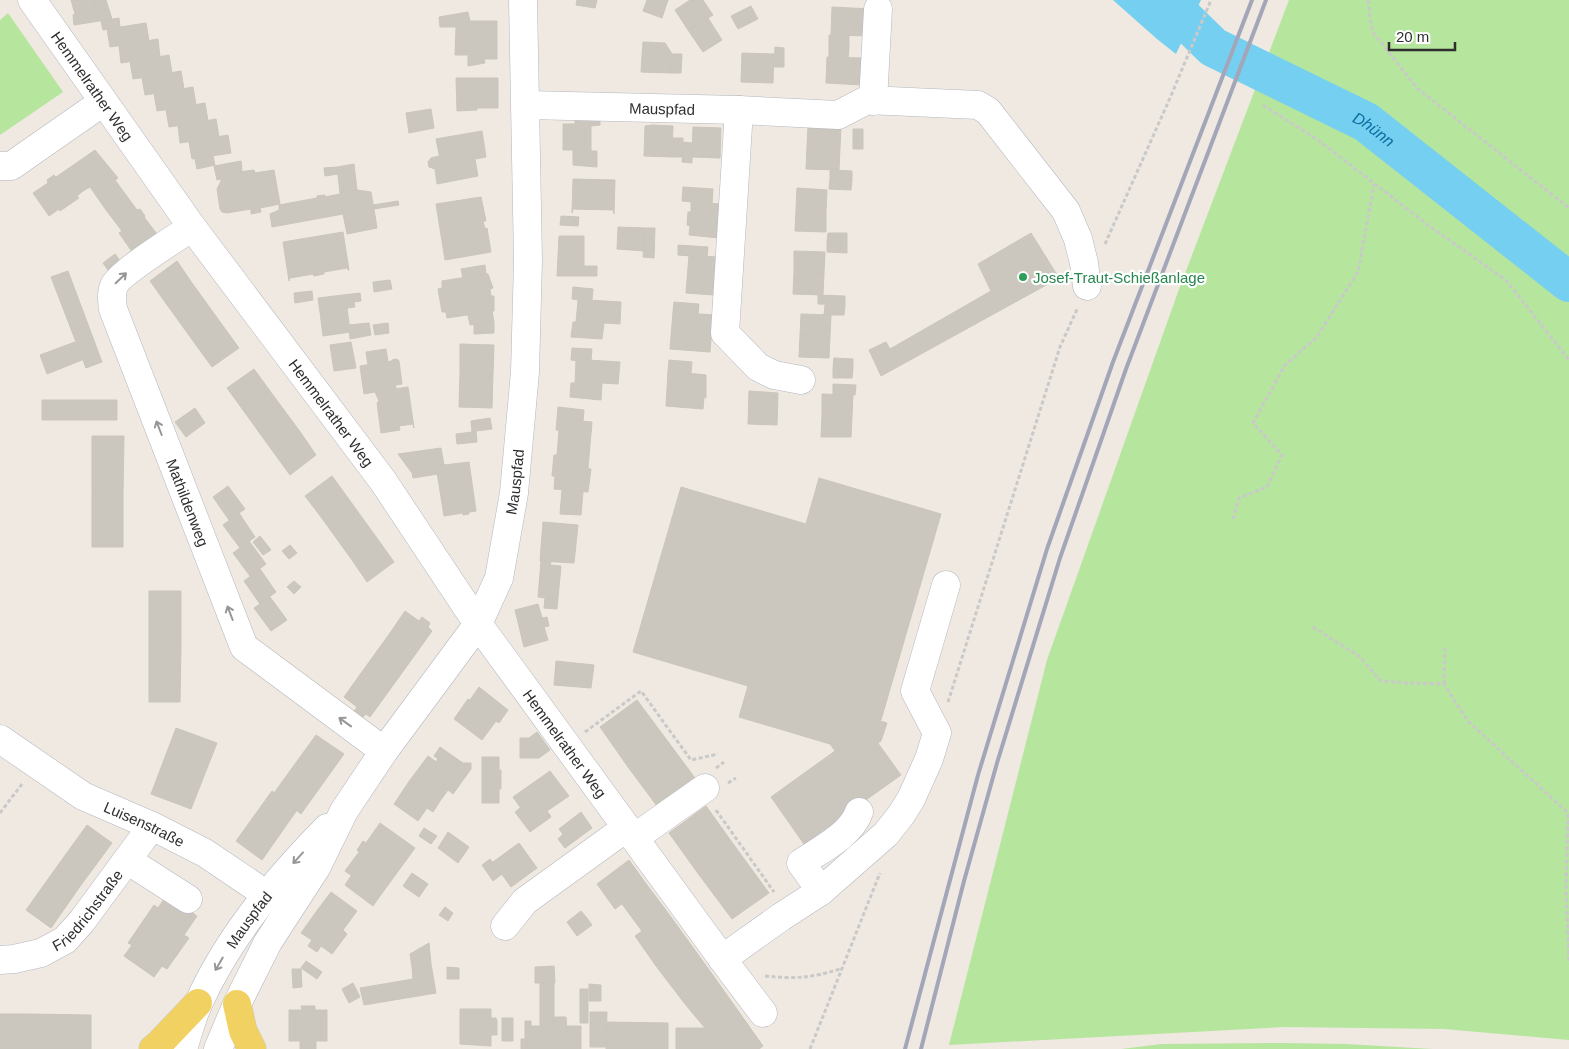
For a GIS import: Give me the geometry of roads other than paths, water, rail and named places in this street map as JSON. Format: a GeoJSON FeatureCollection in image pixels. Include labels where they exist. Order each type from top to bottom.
{"type":"FeatureCollection","features":[{"type":"Feature","properties":{"kind":"main road"},"geometry":{"type":"LineString","coordinates":[[153,1049],[198,1003]]}},
{"type":"Feature","properties":{"kind":"main road"},"geometry":{"type":"LineString","coordinates":[[237,1004],[243,1031],[252,1049]]}},
{"type":"Feature","properties":{"kind":"street","name":"Hemmelrather Weg"},"geometry":{"type":"LineString","coordinates":[[32,0],[192,227],[384,481],[478,624],[763,1013]]}},
{"type":"Feature","properties":{"kind":"street","name":"Mauspfad"},"geometry":{"type":"LineString","coordinates":[[183,1049],[198,1003],[219,964],[243,926],[277,902],[316,868],[344,810],[384,751],[478,624],[499,578],[514,493],[525,372],[528,260],[523,0]]}},
{"type":"Feature","properties":{"kind":"street"},"geometry":{"type":"LineString","coordinates":[[878,9],[870,101],[978,105],[988,110],[1066,211],[1078,239],[1087,286]]}},
{"type":"Feature","properties":{"kind":"street","name":"Mauspfad"},"geometry":{"type":"LineString","coordinates":[[526,105],[739,110],[838,115],[870,101]]}},
{"type":"Feature","properties":{"kind":"street"},"geometry":{"type":"LineString","coordinates":[[0,166],[11,166],[103,102]]}},
{"type":"Feature","properties":{"kind":"street"},"geometry":{"type":"LineString","coordinates":[[739,110],[726,333],[758,368],[774,375],[801,380]]}},
{"type":"Feature","properties":{"kind":"street","name":"Mathildenweg"},"geometry":{"type":"LineString","coordinates":[[192,227],[125,273],[114,284],[111,299],[113,309],[244,647],[384,751]]}},
{"type":"Feature","properties":{"kind":"street"},"geometry":{"type":"LineString","coordinates":[[727,966],[781,917],[821,891],[886,834],[901,815],[929,759],[937,734],[915,691],[946,585]]}},
{"type":"Feature","properties":{"kind":"street","name":"Luisenstraße"},"geometry":{"type":"LineString","coordinates":[[0,739],[83,796],[152,826],[205,853],[277,902]]}},
{"type":"Feature","properties":{"kind":"street"},"geometry":{"type":"LineString","coordinates":[[505,926],[525,901],[630,833],[710,797]]}},
{"type":"Feature","properties":{"kind":"street"},"geometry":{"type":"LineString","coordinates":[[821,891],[801,863],[847,830],[856,820],[858,812]]}},
{"type":"Feature","properties":{"kind":"street","name":"Friedrichstraße"},"geometry":{"type":"LineString","coordinates":[[0,960],[42,953],[65,940],[82,921],[152,826]]}},
{"type":"Feature","properties":{"kind":"street"},"geometry":{"type":"LineString","coordinates":[[127,860],[188,899]]}},
{"type":"Feature","properties":{"kind":"street","name":"Mauspfad"},"geometry":{"type":"LineString","coordinates":[[218,1049],[237,1004],[268,942],[277,902]]}},
{"type":"Feature","properties":{"kind":"water"},"geometry":{"type":"Polygon","coordinates":[[[1113,0],[1201,0],[1176,54],[1113,0]]]}},
{"type":"Feature","properties":{"kind":"waterway","name":"Dhünn"},"geometry":{"type":"LineString","coordinates":[[1165,0],[1213,47],[1366,122],[1569,282]]}},
{"type":"Feature","properties":{"kind":"railway"},"geometry":{"type":"LineString","coordinates":[[905,1049],[978,775],[1047,549],[1113,362],[1252,0]]}},
{"type":"Feature","properties":{"kind":"railway"},"geometry":{"type":"LineString","coordinates":[[921,1049],[964,881],[997,763],[1060,558],[1126,369],[1266,0]]}},
{"type":"Feature","properties":{"kind":"place","name":"Josef-Traut-Schießanlage"},"geometry":{"type":"Point","coordinates":[1023,277]}}]}
